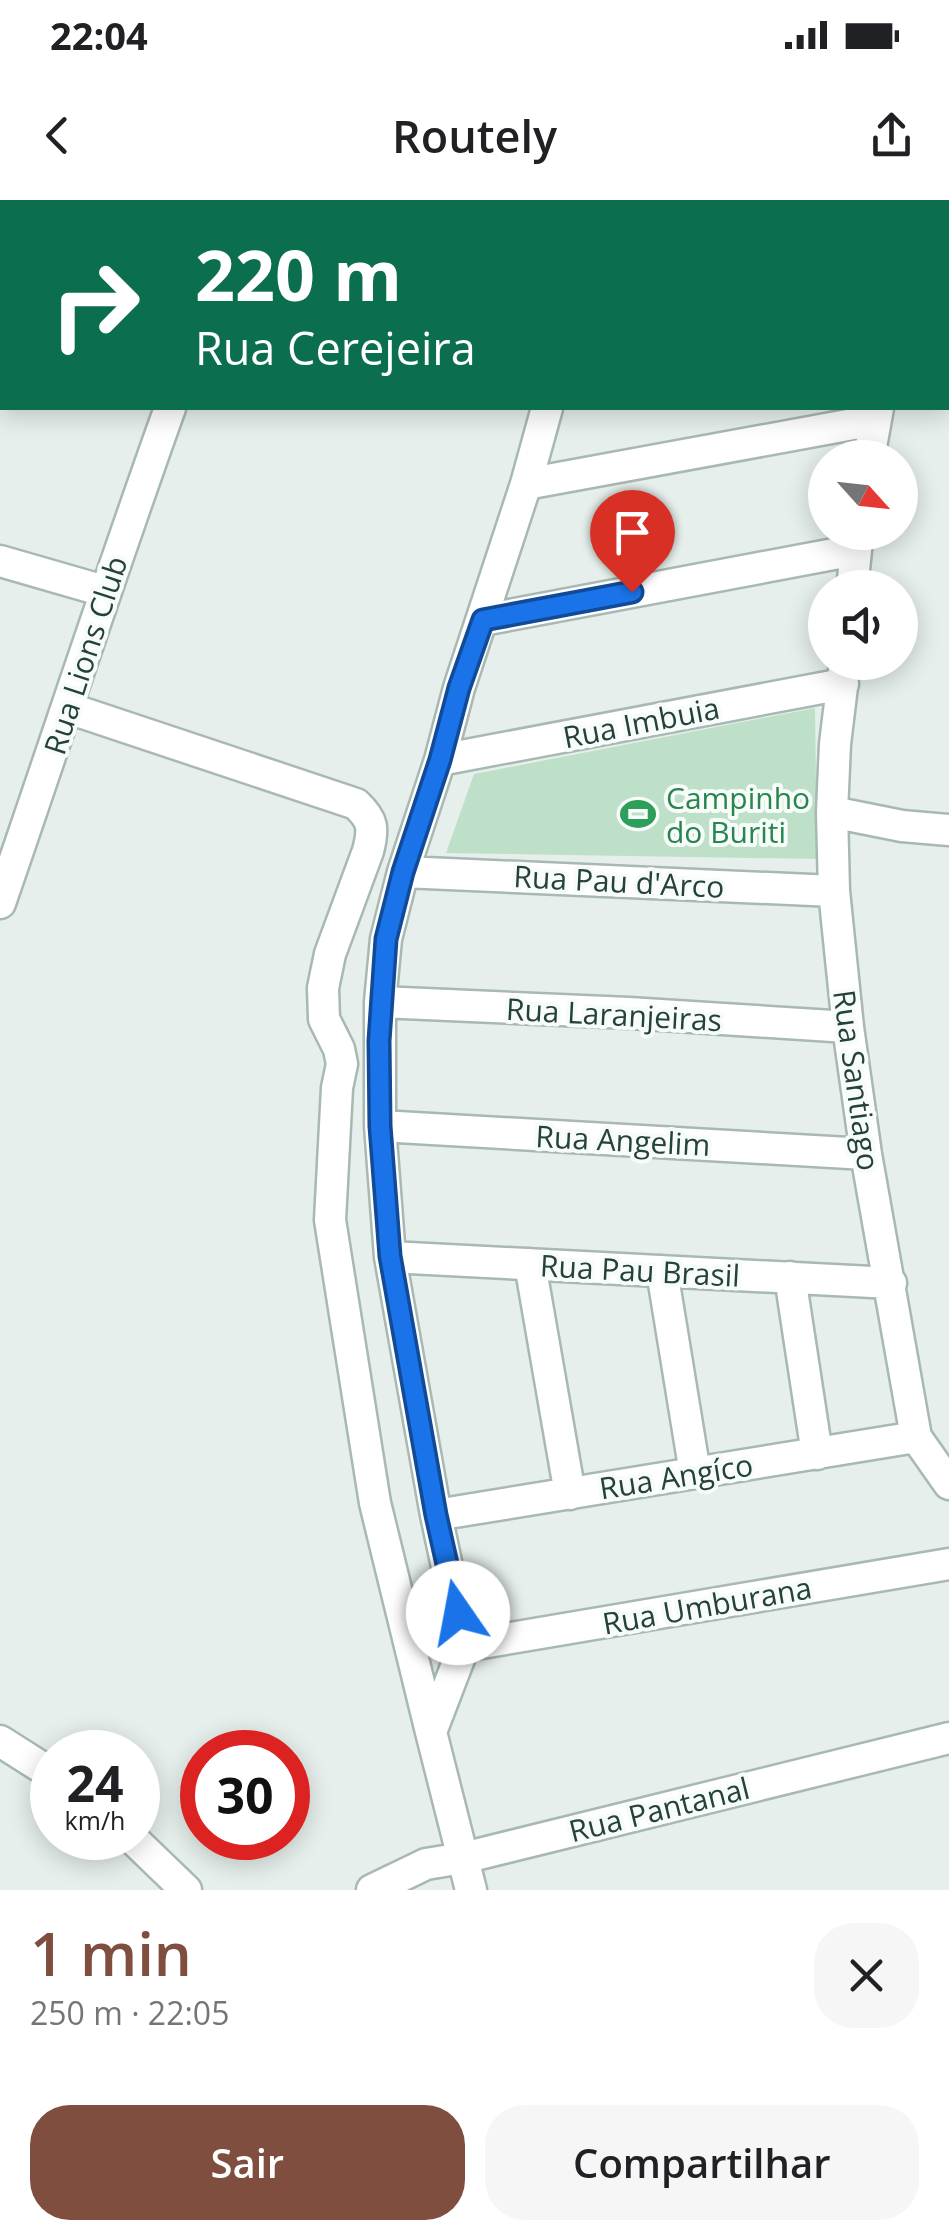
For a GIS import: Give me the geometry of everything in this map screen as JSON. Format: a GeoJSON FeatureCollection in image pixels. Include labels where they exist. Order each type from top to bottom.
{"type":"FeatureCollection","features":[{"type":"Feature","properties":{"kind":"street","name":"Rua Lions Club"},"geometry":{"type":"LineString","coordinates":[[0,903],[169,410]]}},
{"type":"Feature","properties":{"kind":"street"},"geometry":{"type":"LineString","coordinates":[[431,1732],[464,1646],[436,1515],[390,1256],[380,1126],[380,1002],[386,939],[403,872],[546,410]]}},
{"type":"Feature","properties":{"kind":"street"},"geometry":{"type":"LineString","coordinates":[[526,484],[876,414],[872,440]]}},
{"type":"Feature","properties":{"kind":"street"},"geometry":{"type":"LineString","coordinates":[[483,620],[814,550]]}},
{"type":"Feature","properties":{"kind":"street"},"geometry":{"type":"LineString","coordinates":[[0,561],[104,591]]}},
{"type":"Feature","properties":{"kind":"street","name":"Rua Imbuia"},"geometry":{"type":"LineString","coordinates":[[440,760],[811,680]]}},
{"type":"Feature","properties":{"kind":"street","name":"Rua Santiago"},"geometry":{"type":"LineString","coordinates":[[843,680],[832,812],[834,891],[848,1027],[866,1154],[916,1437],[949,1484]]}},
{"type":"Feature","properties":{"kind":"street"},"geometry":{"type":"LineString","coordinates":[[68,708],[356,804],[370,816],[372,835],[368,851],[330,954],[323,988],[324,1018],[339,1048],[342,1064],[337,1088],[330,1220],[374,1503],[471,1890]]}},
{"type":"Feature","properties":{"kind":"street"},"geometry":{"type":"LineString","coordinates":[[832,812],[902,826],[949,830]]}},
{"type":"Feature","properties":{"kind":"street","name":"Rua Pau d'Arco"},"geometry":{"type":"LineString","coordinates":[[403,872],[834,891]]}},
{"type":"Feature","properties":{"kind":"street","name":"Rua Laranjeiras"},"geometry":{"type":"LineString","coordinates":[[380,1002],[848,1027]]}},
{"type":"Feature","properties":{"kind":"street"},"geometry":{"type":"LineString","coordinates":[[339,1048],[379,1041]]}},
{"type":"Feature","properties":{"kind":"street","name":"Rua Angelim"},"geometry":{"type":"LineString","coordinates":[[380,1126],[866,1154]]}},
{"type":"Feature","properties":{"kind":"street","name":"Rua Pau Brasil"},"geometry":{"type":"LineString","coordinates":[[390,1256],[890,1282]]}},
{"type":"Feature","properties":{"kind":"street"},"geometry":{"type":"LineString","coordinates":[[530,1264],[570,1494]]}},
{"type":"Feature","properties":{"kind":"street"},"geometry":{"type":"LineString","coordinates":[[662,1271],[695,1473]]}},
{"type":"Feature","properties":{"kind":"street"},"geometry":{"type":"LineString","coordinates":[[790,1278],[816,1454]]}},
{"type":"Feature","properties":{"kind":"street","name":"Rua Angíco"},"geometry":{"type":"LineString","coordinates":[[436,1515],[916,1437]]}},
{"type":"Feature","properties":{"kind":"street","name":"Rua Umburana"},"geometry":{"type":"LineString","coordinates":[[464,1646],[949,1564]]}},
{"type":"Feature","properties":{"kind":"street","name":"Rua Pantanal"},"geometry":{"type":"LineString","coordinates":[[372,1890],[426,1864],[464,1858],[949,1738]]}},
{"type":"Feature","properties":{"kind":"street"},"geometry":{"type":"LineString","coordinates":[[0,1742],[30,1760]]}},
{"type":"Feature","properties":{"kind":"street"},"geometry":{"type":"LineString","coordinates":[[155,1860],[186,1890]]}},
{"type":"Feature","properties":{"kind":"green space","name":"Campinho do Buriti"},"geometry":{"type":"Polygon","coordinates":[[[815,708],[817,859],[446,853],[474,774],[815,708]]]}},
{"type":"Feature","properties":{"kind":"place","name":"Campinho do Buriti"},"geometry":{"type":"Point","coordinates":[638,814]}},
{"type":"Feature","properties":{"kind":"route"},"geometry":{"type":"LineString","coordinates":[[458,1613],[436,1515],[390,1256],[380,1126],[380,1002],[386,939],[403,872],[483,620],[632,592]]}}]}
